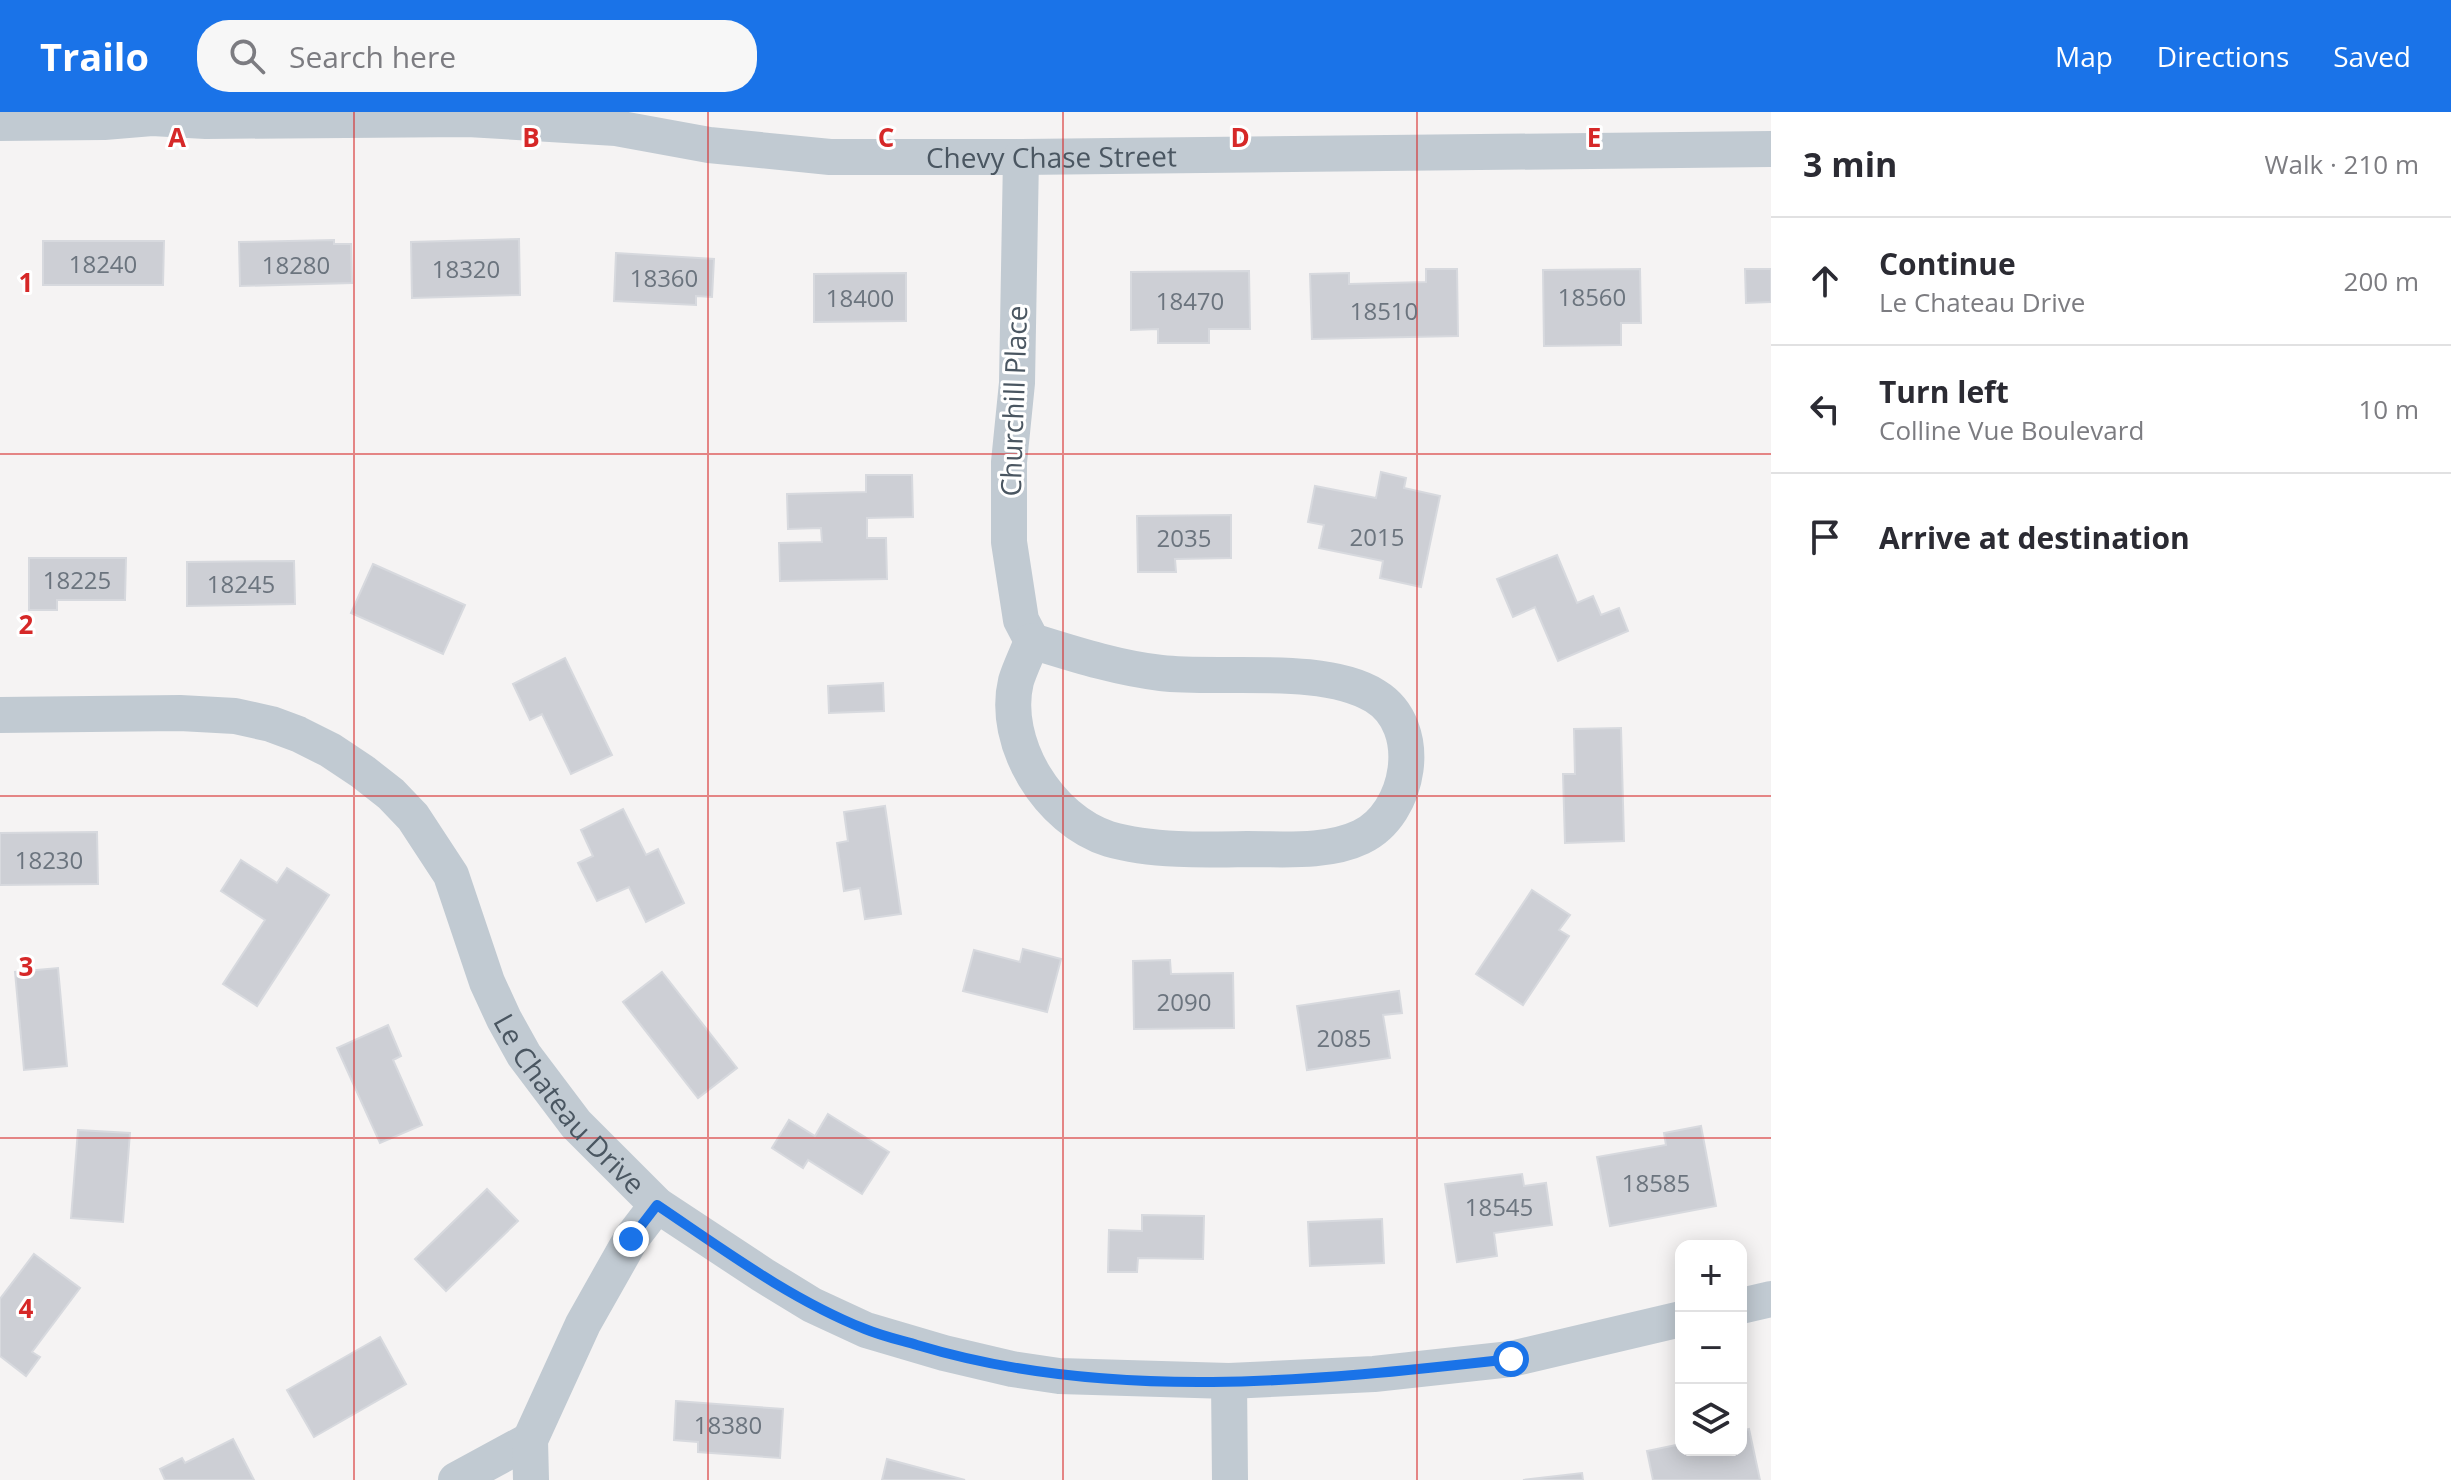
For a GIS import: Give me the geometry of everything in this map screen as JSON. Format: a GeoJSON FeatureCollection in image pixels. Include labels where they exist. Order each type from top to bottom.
{"type":"FeatureCollection","features":[{"type":"Feature","properties":{"kind":"street","name":"Chevy Chase Street"},"geometry":{"type":"LineString","coordinates":[[0,123],[104,122],[152,115],[206,121],[468,119],[616,128],[709,145],[830,157],[1771,149]]}},
{"type":"Feature","properties":{"kind":"street","name":"Churchill Place"},"geometry":{"type":"LineString","coordinates":[[1021,157],[1017,383],[1009,462],[1009,542],[1021,620],[1032,641]]}},
{"type":"Feature","properties":{"kind":"street"},"geometry":{"type":"LineString","coordinates":[[1032,641],[1109,664],[1160,673],[1205,677],[1307,677],[1351,685],[1377,696],[1396,717],[1406,745],[1406,771],[1398,800],[1384,822],[1361,837],[1333,845],[1221,850],[1131,845],[1106,838],[1080,826],[1058,808],[1040,786],[1025,758],[1015,723],[1016,682],[1032,641]]}},
{"type":"Feature","properties":{"kind":"street","name":"Le Chateau Drive"},"geometry":{"type":"LineString","coordinates":[[0,715],[180,713],[235,716],[298,734],[363,772],[413,817],[451,875],[487,982],[524,1055],[576,1124],[657,1205],[775,1283],[812,1305],[866,1330],[944,1353],[1059,1376],[1229,1381],[1374,1374],[1511,1359],[1675,1320]]}},
{"type":"Feature","properties":{"kind":"street"},"geometry":{"type":"LineString","coordinates":[[531,1480],[530,1440],[603,1285],[631,1239],[657,1205]]}},
{"type":"Feature","properties":{"kind":"street"},"geometry":{"type":"LineString","coordinates":[[1747,1305],[1771,1299]]}},
{"type":"Feature","properties":{"kind":"street"},"geometry":{"type":"LineString","coordinates":[[1229,1381],[1230,1480]]}},
{"type":"Feature","properties":{"kind":"street"},"geometry":{"type":"LineString","coordinates":[[456,1480],[530,1440]]}},
{"type":"Feature","properties":{"kind":"building"},"geometry":{"type":"Polygon","coordinates":[[[519,239],[520,295],[412,298],[411,242],[519,239]]]}},
{"type":"Feature","properties":{"kind":"building"},"geometry":{"type":"Polygon","coordinates":[[[334,240],[334,244],[351,244],[352,283],[240,286],[239,242],[334,240]]]}},
{"type":"Feature","properties":{"kind":"building"},"geometry":{"type":"Polygon","coordinates":[[[43,241],[164,241],[163,285],[43,285],[43,241]]]}},
{"type":"Feature","properties":{"kind":"building"},"geometry":{"type":"Polygon","coordinates":[[[616,253],[714,259],[712,297],[696,296],[696,305],[614,301],[616,253]]]}},
{"type":"Feature","properties":{"kind":"building"},"geometry":{"type":"Polygon","coordinates":[[[1426,269],[1457,269],[1458,336],[1312,339],[1310,274],[1349,273],[1349,284],[1426,282],[1426,269]]]}},
{"type":"Feature","properties":{"kind":"building"},"geometry":{"type":"Polygon","coordinates":[[[1640,269],[1641,323],[1621,323],[1621,345],[1544,346],[1543,270],[1640,269]]]}},
{"type":"Feature","properties":{"kind":"building"},"geometry":{"type":"Polygon","coordinates":[[[1745,269],[1771,269],[1771,302],[1746,303],[1745,269]]]}},
{"type":"Feature","properties":{"kind":"building"},"geometry":{"type":"Polygon","coordinates":[[[1249,271],[1250,329],[1209,329],[1209,343],[1158,343],[1158,329],[1131,330],[1131,272],[1249,271]]]}},
{"type":"Feature","properties":{"kind":"building"},"geometry":{"type":"Polygon","coordinates":[[[906,273],[906,321],[814,322],[814,274],[906,273]]]}},
{"type":"Feature","properties":{"kind":"building"},"geometry":{"type":"Polygon","coordinates":[[[1381,472],[1406,478],[1404,488],[1440,496],[1421,587],[1380,578],[1383,561],[1319,548],[1324,525],[1308,522],[1315,486],[1376,498],[1381,472]]]}},
{"type":"Feature","properties":{"kind":"building"},"geometry":{"type":"Polygon","coordinates":[[[866,475],[912,475],[913,517],[867,518],[867,538],[886,538],[887,579],[780,581],[779,543],[822,542],[821,528],[788,529],[787,494],[866,492],[866,475]]]}},
{"type":"Feature","properties":{"kind":"building"},"geometry":{"type":"Polygon","coordinates":[[[1231,515],[1231,558],[1175,559],[1176,572],[1138,572],[1137,516],[1231,515]]]}},
{"type":"Feature","properties":{"kind":"building"},"geometry":{"type":"Polygon","coordinates":[[[1557,555],[1577,603],[1593,596],[1601,615],[1619,608],[1628,631],[1558,661],[1535,607],[1513,617],[1497,579],[1557,555]]]}},
{"type":"Feature","properties":{"kind":"building"},"geometry":{"type":"Polygon","coordinates":[[[29,558],[126,558],[125,600],[57,600],[57,610],[29,610],[29,558]]]}},
{"type":"Feature","properties":{"kind":"building"},"geometry":{"type":"Polygon","coordinates":[[[294,561],[295,604],[187,606],[187,562],[294,561]]]}},
{"type":"Feature","properties":{"kind":"building"},"geometry":{"type":"Polygon","coordinates":[[[373,564],[465,605],[443,654],[351,613],[373,564]]]}},
{"type":"Feature","properties":{"kind":"building"},"geometry":{"type":"Polygon","coordinates":[[[565,658],[612,755],[571,774],[542,714],[530,720],[513,684],[565,658]]]}},
{"type":"Feature","properties":{"kind":"building"},"geometry":{"type":"Polygon","coordinates":[[[883,683],[884,711],[829,713],[828,686],[883,683]]]}},
{"type":"Feature","properties":{"kind":"building"},"geometry":{"type":"Polygon","coordinates":[[[1621,728],[1624,841],[1565,843],[1563,774],[1575,774],[1574,729],[1621,728]]]}},
{"type":"Feature","properties":{"kind":"building"},"geometry":{"type":"Polygon","coordinates":[[[885,806],[901,914],[865,919],[860,888],[844,891],[837,843],[848,841],[844,812],[885,806]]]}},
{"type":"Feature","properties":{"kind":"building"},"geometry":{"type":"Polygon","coordinates":[[[623,809],[646,855],[658,849],[684,903],[646,922],[629,887],[597,901],[578,863],[593,856],[581,830],[623,809]]]}},
{"type":"Feature","properties":{"kind":"building"},"geometry":{"type":"Polygon","coordinates":[[[97,832],[98,884],[0,885],[0,833],[97,832]]]}},
{"type":"Feature","properties":{"kind":"building"},"geometry":{"type":"Polygon","coordinates":[[[241,860],[277,883],[287,868],[329,895],[257,1006],[223,984],[265,920],[221,891],[241,860]]]}},
{"type":"Feature","properties":{"kind":"building"},"geometry":{"type":"Polygon","coordinates":[[[1532,890],[1570,915],[1559,930],[1569,936],[1523,1005],[1476,974],[1532,890]]]}},
{"type":"Feature","properties":{"kind":"building"},"geometry":{"type":"Polygon","coordinates":[[[1023,949],[1061,959],[1047,1012],[963,991],[974,950],[1020,962],[1023,949]]]}},
{"type":"Feature","properties":{"kind":"building"},"geometry":{"type":"Polygon","coordinates":[[[1170,960],[1171,974],[1233,973],[1234,1028],[1134,1029],[1133,961],[1170,960]]]}},
{"type":"Feature","properties":{"kind":"building"},"geometry":{"type":"Polygon","coordinates":[[[58,968],[67,1066],[24,1070],[15,972],[58,968]]]}},
{"type":"Feature","properties":{"kind":"building"},"geometry":{"type":"Polygon","coordinates":[[[662,972],[737,1068],[698,1098],[623,1002],[662,972]]]}},
{"type":"Feature","properties":{"kind":"building"},"geometry":{"type":"Polygon","coordinates":[[[1399,991],[1402,1013],[1383,1015],[1390,1058],[1307,1070],[1297,1006],[1399,991]]]}},
{"type":"Feature","properties":{"kind":"building"},"geometry":{"type":"Polygon","coordinates":[[[388,1025],[401,1056],[393,1060],[422,1125],[380,1143],[337,1048],[388,1025]]]}},
{"type":"Feature","properties":{"kind":"building"},"geometry":{"type":"Polygon","coordinates":[[[828,1114],[889,1152],[862,1194],[808,1160],[803,1168],[772,1148],[789,1120],[815,1136],[828,1114]]]}},
{"type":"Feature","properties":{"kind":"building"},"geometry":{"type":"Polygon","coordinates":[[[1701,1126],[1716,1206],[1610,1226],[1597,1157],[1666,1145],[1664,1133],[1701,1126]]]}},
{"type":"Feature","properties":{"kind":"building"},"geometry":{"type":"Polygon","coordinates":[[[78,1130],[130,1133],[123,1222],[71,1218],[78,1130]]]}},
{"type":"Feature","properties":{"kind":"building"},"geometry":{"type":"Polygon","coordinates":[[[1522,1174],[1524,1186],[1546,1183],[1552,1225],[1494,1233],[1497,1256],[1457,1262],[1445,1184],[1522,1174]]]}},
{"type":"Feature","properties":{"kind":"building"},"geometry":{"type":"Polygon","coordinates":[[[487,1189],[518,1221],[446,1291],[415,1259],[487,1189]]]}},
{"type":"Feature","properties":{"kind":"building"},"geometry":{"type":"Polygon","coordinates":[[[1142,1215],[1204,1216],[1203,1259],[1138,1258],[1137,1272],[1108,1272],[1109,1230],[1142,1231],[1142,1215]]]}},
{"type":"Feature","properties":{"kind":"building"},"geometry":{"type":"Polygon","coordinates":[[[1382,1219],[1384,1263],[1310,1266],[1308,1222],[1382,1219]]]}},
{"type":"Feature","properties":{"kind":"building"},"geometry":{"type":"Polygon","coordinates":[[[34,1254],[80,1288],[32,1352],[40,1357],[26,1376],[0,1356],[0,1299],[34,1254]]]}},
{"type":"Feature","properties":{"kind":"building"},"geometry":{"type":"Polygon","coordinates":[[[380,1337],[406,1384],[314,1437],[287,1390],[380,1337]]]}},
{"type":"Feature","properties":{"kind":"building"},"geometry":{"type":"Polygon","coordinates":[[[676,1401],[783,1409],[780,1458],[698,1452],[698,1442],[674,1440],[676,1401]]]}},
{"type":"Feature","properties":{"kind":"building"},"geometry":{"type":"Polygon","coordinates":[[[1747,1430],[1760,1480],[1653,1480],[1647,1451],[1675,1445],[1675,1456],[1747,1456],[1747,1430]]]}},
{"type":"Feature","properties":{"kind":"building"},"geometry":{"type":"Polygon","coordinates":[[[233,1439],[254,1480],[165,1480],[160,1469],[182,1458],[185,1463],[233,1439]]]}},
{"type":"Feature","properties":{"kind":"building"},"geometry":{"type":"Polygon","coordinates":[[[887,1459],[965,1480],[882,1480],[887,1459]]]}},
{"type":"Feature","properties":{"kind":"building"},"geometry":{"type":"Polygon","coordinates":[[[1582,1473],[1583,1480],[1523,1480],[1582,1473]]]}},
{"type":"Feature","properties":{"kind":"route"},"geometry":{"type":"LineString","coordinates":[[631,1239],[657,1205],[812,1305],[866,1330],[944,1353],[1059,1376],[1169,1381],[1287,1380],[1511,1359]]}}]}
